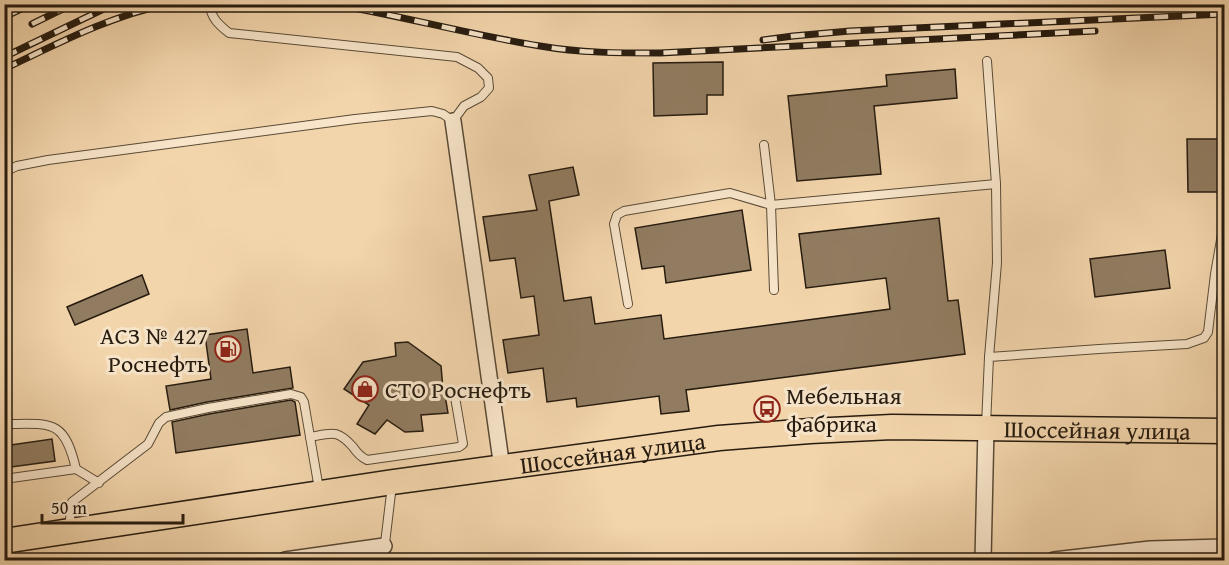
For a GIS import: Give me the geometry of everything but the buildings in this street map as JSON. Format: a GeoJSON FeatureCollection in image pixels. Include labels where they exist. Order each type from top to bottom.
{"type":"FeatureCollection","features":[{"type":"Feature","properties":{"kind":"main road","name":"Шоссейная улица"},"geometry":{"type":"LineString","coordinates":[[4,541],[393,482],[719,438],[880,428],[1224,430]]}},
{"type":"Feature","properties":{"kind":"street"},"geometry":{"type":"LineString","coordinates":[[453,121],[502,468]]}},
{"type":"Feature","properties":{"kind":"street"},"geometry":{"type":"LineString","coordinates":[[983,561],[986,427]]}},
{"type":"Feature","properties":{"kind":"street"},"geometry":{"type":"LineString","coordinates":[[1054,561],[1150,549],[1224,547]]}},
{"type":"Feature","properties":{"kind":"street"},"geometry":{"type":"LineString","coordinates":[[285,561],[383,553]]}},
{"type":"Feature","properties":{"kind":"lane"},"geometry":{"type":"LineString","coordinates":[[4,172],[17,166],[48,160],[355,118],[432,111],[443,114],[453,121],[464,106],[481,97],[489,88],[488,78],[478,68],[457,57],[229,33],[216,23],[209,4]]}},
{"type":"Feature","properties":{"kind":"lane"},"geometry":{"type":"LineString","coordinates":[[986,427],[997,263],[996,184],[987,61]]}},
{"type":"Feature","properties":{"kind":"lane"},"geometry":{"type":"LineString","coordinates":[[764,145],[771,205],[774,290]]}},
{"type":"Feature","properties":{"kind":"lane"},"geometry":{"type":"LineString","coordinates":[[628,304],[614,224],[617,215],[624,211],[730,193],[771,205],[996,184]]}},
{"type":"Feature","properties":{"kind":"lane"},"geometry":{"type":"LineString","coordinates":[[989,357],[1187,344],[1204,338],[1208,332],[1224,223]]}},
{"type":"Feature","properties":{"kind":"lane"},"geometry":{"type":"LineString","coordinates":[[310,437],[332,433],[340,435],[362,458],[367,460],[459,447],[463,444],[455,397],[490,390]]}},
{"type":"Feature","properties":{"kind":"lane"},"geometry":{"type":"LineString","coordinates":[[69,531],[72,502],[148,444],[159,423],[166,417],[291,394],[301,397],[304,402],[320,494]]}},
{"type":"Feature","properties":{"kind":"lane"},"geometry":{"type":"LineString","coordinates":[[4,424],[44,424],[61,431],[69,444],[76,469]]}},
{"type":"Feature","properties":{"kind":"lane"},"geometry":{"type":"LineString","coordinates":[[4,479],[76,469],[99,483]]}},
{"type":"Feature","properties":{"kind":"lane"},"geometry":{"type":"LineString","coordinates":[[383,553],[393,482]]}},
{"type":"Feature","properties":{"kind":"railway"},"geometry":{"type":"LineString","coordinates":[[4,17],[32,4]]}},
{"type":"Feature","properties":{"kind":"railway"},"geometry":{"type":"LineString","coordinates":[[32,24],[73,4]]}},
{"type":"Feature","properties":{"kind":"railway"},"geometry":{"type":"LineString","coordinates":[[4,57],[114,4]]}},
{"type":"Feature","properties":{"kind":"railway"},"geometry":{"type":"LineString","coordinates":[[4,69],[105,23],[168,4]]}},
{"type":"Feature","properties":{"kind":"railway"},"geometry":{"type":"LineString","coordinates":[[332,4],[514,42],[600,52],[660,53],[1095,31]]}},
{"type":"Feature","properties":{"kind":"railway"},"geometry":{"type":"LineString","coordinates":[[763,40],[850,31],[1224,14]]}},
{"type":"Feature","properties":{"kind":"place","name":"АСЗ № 427 Роснефть"},"geometry":{"type":"Point","coordinates":[228,349]}},
{"type":"Feature","properties":{"kind":"place","name":"СТО Роснефть"},"geometry":{"type":"Point","coordinates":[365,389]}},
{"type":"Feature","properties":{"kind":"place","name":"Мебельная фабрика"},"geometry":{"type":"Point","coordinates":[767,409]}}]}
